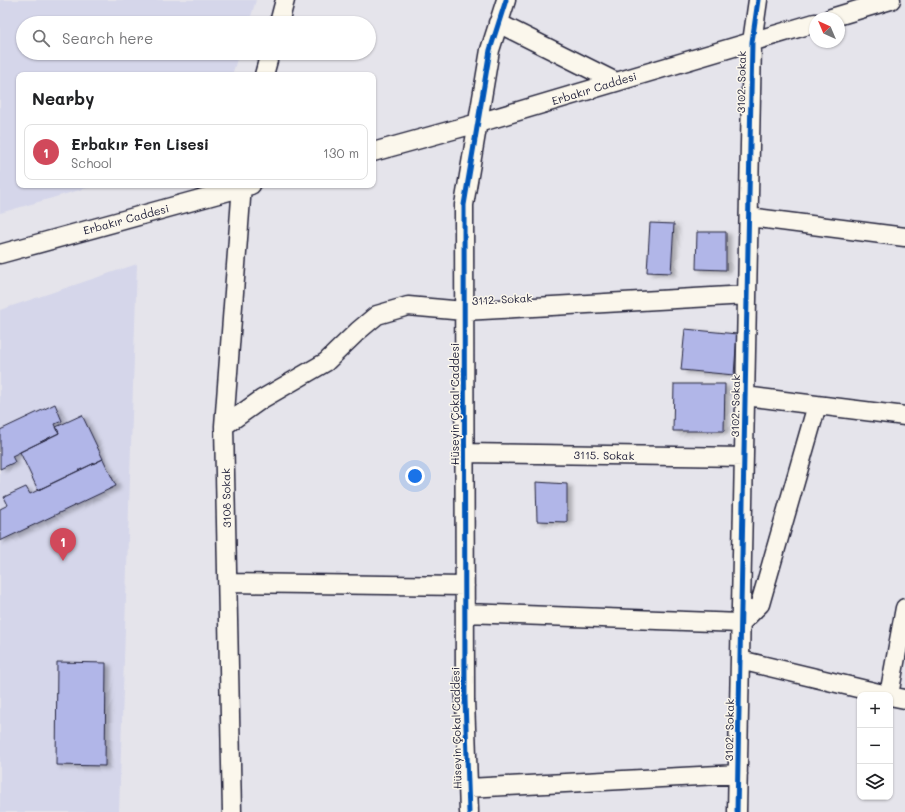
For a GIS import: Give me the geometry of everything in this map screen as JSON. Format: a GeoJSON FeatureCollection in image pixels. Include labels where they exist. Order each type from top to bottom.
{"type":"FeatureCollection","features":[{"type":"Feature","properties":{"kind":"street"},"geometry":{"type":"LineString","coordinates":[[281,16],[285,0]]}},
{"type":"Feature","properties":{"kind":"street","name":"Hüseyin Çokal Caddesi"},"geometry":{"type":"LineString","coordinates":[[468,812],[465,700],[464,205],[490,50],[506,0]]}},
{"type":"Feature","properties":{"kind":"street","name":"3102. Sokak"},"geometry":{"type":"LineString","coordinates":[[737,812],[752,42],[758,0]]}},
{"type":"Feature","properties":{"kind":"street"},"geometry":{"type":"LineString","coordinates":[[845,14],[891,0]]}},
{"type":"Feature","properties":{"kind":"street"},"geometry":{"type":"LineString","coordinates":[[498,23],[616,82]]}},
{"type":"Feature","properties":{"kind":"street","name":"Erbakır Caddesi"},"geometry":{"type":"LineString","coordinates":[[376,151],[478,123],[809,25]]}},
{"type":"Feature","properties":{"kind":"street"},"geometry":{"type":"LineString","coordinates":[[265,72],[268,60]]}},
{"type":"Feature","properties":{"kind":"street","name":"Erbakır Caddesi"},"geometry":{"type":"LineString","coordinates":[[0,254],[238,188]]}},
{"type":"Feature","properties":{"kind":"street","name":"3108 Sokak"},"geometry":{"type":"LineString","coordinates":[[232,812],[224,426],[245,188]]}},
{"type":"Feature","properties":{"kind":"street"},"geometry":{"type":"LineString","coordinates":[[749,217],[905,237]]}},
{"type":"Feature","properties":{"kind":"street","name":"3112. Sokak"},"geometry":{"type":"LineString","coordinates":[[224,426],[262,399],[326,362],[377,315],[408,306],[464,311],[747,295]]}},
{"type":"Feature","properties":{"kind":"street"},"geometry":{"type":"LineString","coordinates":[[745,396],[905,416]]}},
{"type":"Feature","properties":{"kind":"street"},"geometry":{"type":"LineString","coordinates":[[465,613],[741,623],[760,604],[817,405]]}},
{"type":"Feature","properties":{"kind":"street","name":"3115. Sokak"},"geometry":{"type":"LineString","coordinates":[[464,453],[744,458]]}},
{"type":"Feature","properties":{"kind":"street"},"geometry":{"type":"LineString","coordinates":[[228,583],[465,586]]}},
{"type":"Feature","properties":{"kind":"street"},"geometry":{"type":"LineString","coordinates":[[890,692],[905,608]]}},
{"type":"Feature","properties":{"kind":"street"},"geometry":{"type":"LineString","coordinates":[[740,660],[876,692]]}},
{"type":"Feature","properties":{"kind":"street"},"geometry":{"type":"LineString","coordinates":[[893,696],[905,699]]}},
{"type":"Feature","properties":{"kind":"street"},"geometry":{"type":"LineString","coordinates":[[468,788],[738,774]]}},
{"type":"Feature","properties":{"kind":"shaded area"},"geometry":{"type":"Polygon","coordinates":[[[0,0],[256,0],[251,16],[16,16],[16,60],[237,60],[233,72],[16,72],[16,188],[87,188],[0,213],[0,0]]]}},
{"type":"Feature","properties":{"kind":"shaded area"},"geometry":{"type":"Polygon","coordinates":[[[137,264],[119,812],[0,812],[0,310],[137,264]]]}},
{"type":"Feature","properties":{"kind":"building"},"geometry":{"type":"Polygon","coordinates":[[[650,223],[674,224],[671,273],[647,272],[650,223]]]}},
{"type":"Feature","properties":{"kind":"building"},"geometry":{"type":"Polygon","coordinates":[[[697,232],[726,232],[726,270],[696,269],[697,232]]]}},
{"type":"Feature","properties":{"kind":"building"},"geometry":{"type":"Polygon","coordinates":[[[685,329],[737,334],[734,375],[681,370],[685,329]]]}},
{"type":"Feature","properties":{"kind":"building"},"geometry":{"type":"Polygon","coordinates":[[[674,384],[725,384],[724,431],[673,431],[674,384]]]}},
{"type":"Feature","properties":{"kind":"building"},"geometry":{"type":"Polygon","coordinates":[[[55,404],[62,421],[55,424],[59,433],[12,456],[15,462],[0,469],[0,430],[55,404]]]}},
{"type":"Feature","properties":{"kind":"building"},"geometry":{"type":"Polygon","coordinates":[[[82,415],[103,459],[38,490],[20,452],[59,433],[56,427],[82,415]]]}},
{"type":"Feature","properties":{"kind":"building"},"geometry":{"type":"Polygon","coordinates":[[[103,459],[116,486],[0,541],[0,509],[8,505],[4,497],[26,487],[30,494],[103,459]]]}},
{"type":"Feature","properties":{"kind":"building"},"geometry":{"type":"Polygon","coordinates":[[[536,482],[567,484],[567,522],[537,521],[536,482]]]}},
{"type":"Feature","properties":{"kind":"building"},"geometry":{"type":"Polygon","coordinates":[[[57,662],[106,663],[105,766],[56,765],[57,662]]]}},
{"type":"Feature","properties":{"kind":"cycle path"},"geometry":{"type":"LineString","coordinates":[[469,812],[465,700],[464,205],[490,50],[506,0]]}},
{"type":"Feature","properties":{"kind":"cycle path"},"geometry":{"type":"LineString","coordinates":[[737,812],[752,42],[758,0]]}},
{"type":"Feature","properties":{"kind":"place","name":"Erbakır Fen Lisesi"},"geometry":{"type":"Point","coordinates":[63,561]}}]}
